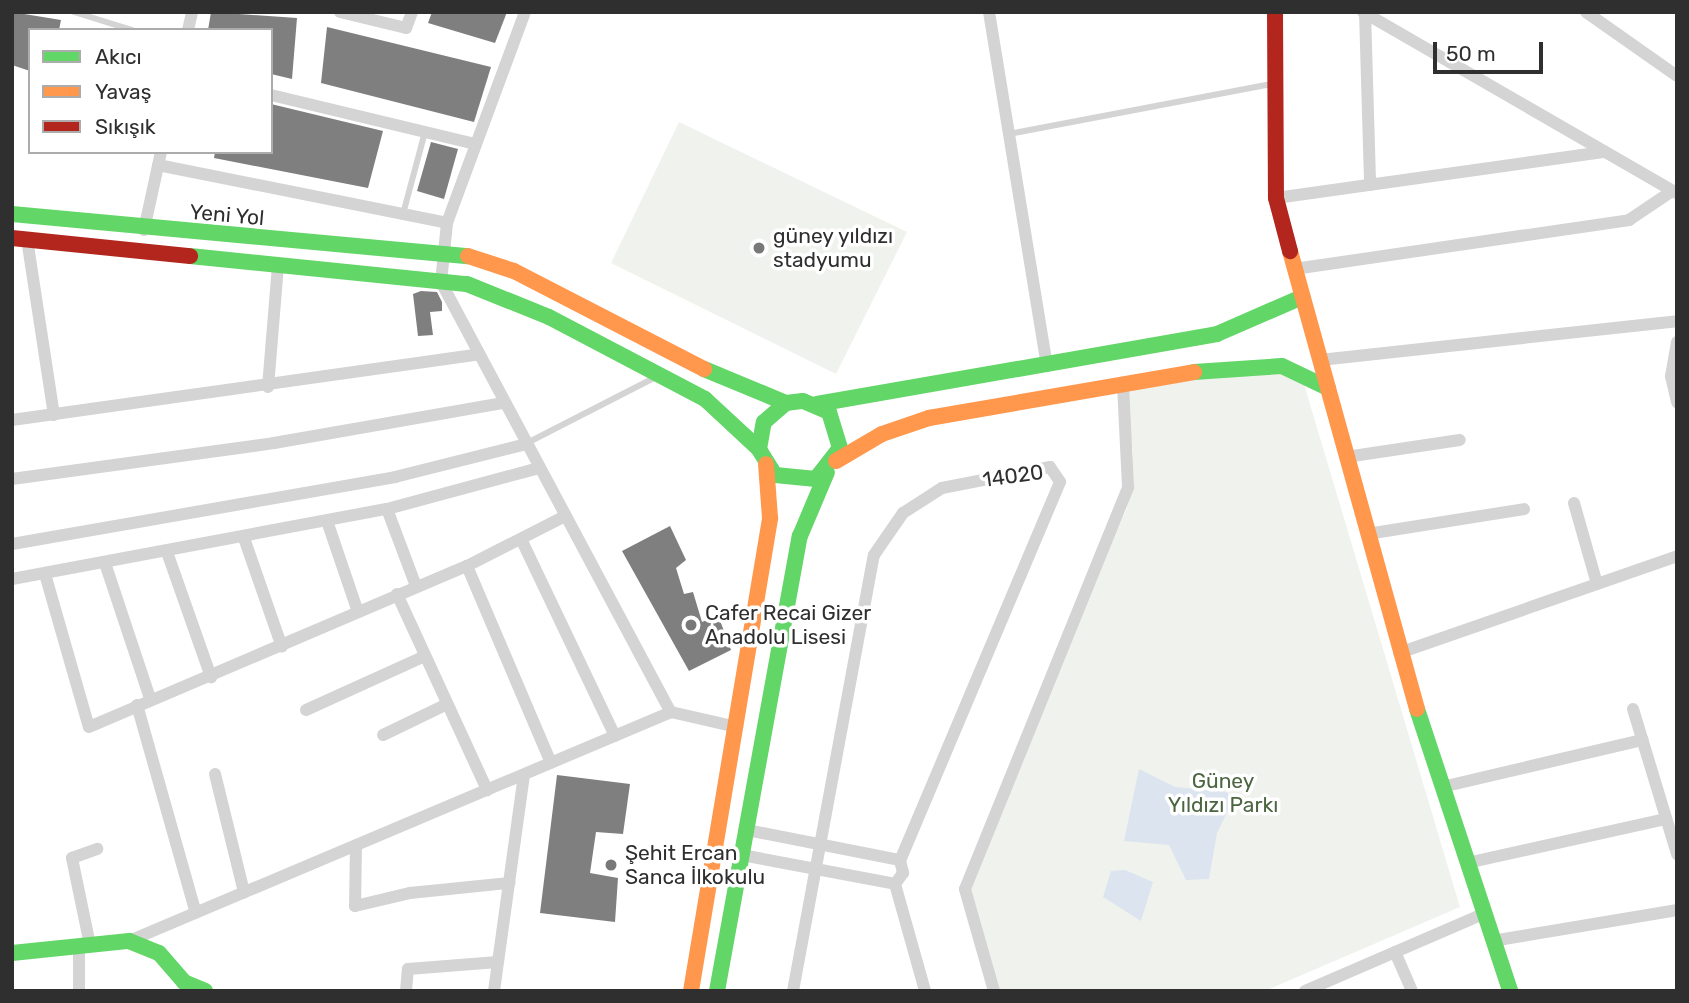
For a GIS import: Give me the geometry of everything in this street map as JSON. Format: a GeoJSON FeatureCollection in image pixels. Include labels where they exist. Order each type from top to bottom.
{"type":"FeatureCollection","features":[{"type":"Feature","properties":{"kind":"main road"},"geometry":{"type":"LineString","coordinates":[[1275,12],[1271,84],[1276,198],[1399,653],[1510,991]]}},
{"type":"Feature","properties":{"kind":"main road","name":"Yeni Yol"},"geometry":{"type":"LineString","coordinates":[[12,214],[144,230],[439,254],[526,277],[786,403]]}},
{"type":"Feature","properties":{"kind":"main road"},"geometry":{"type":"LineString","coordinates":[[20,238],[467,285],[549,317],[705,400],[788,481],[832,467],[882,434],[929,418],[1123,384],[1257,365],[1282,366],[1328,388]]}},
{"type":"Feature","properties":{"kind":"main road"},"geometry":{"type":"LineString","coordinates":[[691,991],[770,518],[763,457],[764,422],[786,403],[817,404],[1047,366],[1217,334],[1302,297]]}},
{"type":"Feature","properties":{"kind":"main road"},"geometry":{"type":"LineString","coordinates":[[718,991],[800,536],[832,467],[840,433],[817,404]]}},
{"type":"Feature","properties":{"kind":"main road"},"geometry":{"type":"LineString","coordinates":[[12,953],[129,941],[159,953],[184,982],[205,991]]}},
{"type":"Feature","properties":{"kind":"street"},"geometry":{"type":"LineString","coordinates":[[340,12],[407,28],[412,12]]}},
{"type":"Feature","properties":{"kind":"street"},"geometry":{"type":"LineString","coordinates":[[525,12],[447,223],[439,254],[441,282],[671,712]]}},
{"type":"Feature","properties":{"kind":"street"},"geometry":{"type":"LineString","coordinates":[[989,12],[1047,366]]}},
{"type":"Feature","properties":{"kind":"street"},"geometry":{"type":"LineString","coordinates":[[1586,12],[1677,76]]}},
{"type":"Feature","properties":{"kind":"street"},"geometry":{"type":"LineString","coordinates":[[1294,269],[1629,220],[1674,192],[1365,13]]}},
{"type":"Feature","properties":{"kind":"street"},"geometry":{"type":"LineString","coordinates":[[1365,13],[1370,185]]}},
{"type":"Feature","properties":{"kind":"street"},"geometry":{"type":"LineString","coordinates":[[273,94],[475,144]]}},
{"type":"Feature","properties":{"kind":"street"},"geometry":{"type":"LineString","coordinates":[[1276,198],[1605,152]]}},
{"type":"Feature","properties":{"kind":"street"},"geometry":{"type":"LineString","coordinates":[[144,230],[160,158],[447,223]]}},
{"type":"Feature","properties":{"kind":"street"},"geometry":{"type":"LineString","coordinates":[[20,238],[54,415]]}},
{"type":"Feature","properties":{"kind":"street"},"geometry":{"type":"LineString","coordinates":[[268,387],[278,265]]}},
{"type":"Feature","properties":{"kind":"street"},"geometry":{"type":"LineString","coordinates":[[1320,360],[1677,321]]}},
{"type":"Feature","properties":{"kind":"street"},"geometry":{"type":"LineString","coordinates":[[1677,342],[1671,376],[1677,402]]}},
{"type":"Feature","properties":{"kind":"street"},"geometry":{"type":"LineString","coordinates":[[12,420],[268,387],[479,354]]}},
{"type":"Feature","properties":{"kind":"street"},"geometry":{"type":"LineString","coordinates":[[994,991],[965,889],[1128,486],[1123,384]]}},
{"type":"Feature","properties":{"kind":"street"},"geometry":{"type":"LineString","coordinates":[[12,479],[274,443],[504,402]]}},
{"type":"Feature","properties":{"kind":"street"},"geometry":{"type":"LineString","coordinates":[[1346,457],[1460,440]]}},
{"type":"Feature","properties":{"kind":"street"},"geometry":{"type":"LineString","coordinates":[[12,544],[395,477],[526,444]]}},
{"type":"Feature","properties":{"kind":"street","name":"14020"},"geometry":{"type":"LineString","coordinates":[[818,844],[874,555],[903,513],[942,488],[1050,467],[1060,482],[900,860]]}},
{"type":"Feature","properties":{"kind":"street"},"geometry":{"type":"LineString","coordinates":[[12,579],[327,522],[387,509],[539,468]]}},
{"type":"Feature","properties":{"kind":"street"},"geometry":{"type":"LineString","coordinates":[[1574,503],[1597,584]]}},
{"type":"Feature","properties":{"kind":"street"},"geometry":{"type":"LineString","coordinates":[[387,509],[416,586]]}},
{"type":"Feature","properties":{"kind":"street"},"geometry":{"type":"LineString","coordinates":[[1367,534],[1524,509]]}},
{"type":"Feature","properties":{"kind":"street"},"geometry":{"type":"LineString","coordinates":[[46,574],[89,727],[150,698],[211,677],[397,594],[467,566],[522,541],[565,516]]}},
{"type":"Feature","properties":{"kind":"street"},"geometry":{"type":"LineString","coordinates":[[327,522],[358,612]]}},
{"type":"Feature","properties":{"kind":"street"},"geometry":{"type":"LineString","coordinates":[[244,538],[282,647]]}},
{"type":"Feature","properties":{"kind":"street"},"geometry":{"type":"LineString","coordinates":[[522,541],[615,736]]}},
{"type":"Feature","properties":{"kind":"street"},"geometry":{"type":"LineString","coordinates":[[167,552],[211,677]]}},
{"type":"Feature","properties":{"kind":"street"},"geometry":{"type":"LineString","coordinates":[[1399,653],[1677,556]]}},
{"type":"Feature","properties":{"kind":"street"},"geometry":{"type":"LineString","coordinates":[[105,563],[150,698]]}},
{"type":"Feature","properties":{"kind":"street"},"geometry":{"type":"LineString","coordinates":[[467,566],[551,763]]}},
{"type":"Feature","properties":{"kind":"street"},"geometry":{"type":"LineString","coordinates":[[397,594],[487,790]]}},
{"type":"Feature","properties":{"kind":"street"},"geometry":{"type":"LineString","coordinates":[[306,710],[425,656]]}},
{"type":"Feature","properties":{"kind":"street"},"geometry":{"type":"LineString","coordinates":[[383,735],[447,704]]}},
{"type":"Feature","properties":{"kind":"street"},"geometry":{"type":"LineString","coordinates":[[137,705],[196,913]]}},
{"type":"Feature","properties":{"kind":"street"},"geometry":{"type":"LineString","coordinates":[[1633,709],[1677,853]]}},
{"type":"Feature","properties":{"kind":"street"},"geometry":{"type":"LineString","coordinates":[[129,941],[671,712],[737,727]]}},
{"type":"Feature","properties":{"kind":"street"},"geometry":{"type":"LineString","coordinates":[[1442,787],[1643,740]]}},
{"type":"Feature","properties":{"kind":"street"},"geometry":{"type":"LineString","coordinates":[[215,775],[244,892]]}},
{"type":"Feature","properties":{"kind":"street"},"geometry":{"type":"LineString","coordinates":[[494,991],[523,775]]}},
{"type":"Feature","properties":{"kind":"street"},"geometry":{"type":"LineString","coordinates":[[1466,863],[1666,819]]}},
{"type":"Feature","properties":{"kind":"street"},"geometry":{"type":"LineString","coordinates":[[747,830],[900,860],[903,873],[895,884]]}},
{"type":"Feature","properties":{"kind":"street"},"geometry":{"type":"LineString","coordinates":[[793,991],[818,844]]}},
{"type":"Feature","properties":{"kind":"street"},"geometry":{"type":"LineString","coordinates":[[356,845],[355,906],[410,893],[509,883]]}},
{"type":"Feature","properties":{"kind":"street"},"geometry":{"type":"LineString","coordinates":[[79,991],[85,945],[72,858],[97,849]]}},
{"type":"Feature","properties":{"kind":"street"},"geometry":{"type":"LineString","coordinates":[[742,855],[895,884]]}},
{"type":"Feature","properties":{"kind":"street"},"geometry":{"type":"LineString","coordinates":[[895,884],[925,991]]}},
{"type":"Feature","properties":{"kind":"street"},"geometry":{"type":"LineString","coordinates":[[1492,941],[1677,910]]}},
{"type":"Feature","properties":{"kind":"street"},"geometry":{"type":"LineString","coordinates":[[1306,991],[1483,914]]}},
{"type":"Feature","properties":{"kind":"street"},"geometry":{"type":"LineString","coordinates":[[1395,952],[1412,991]]}},
{"type":"Feature","properties":{"kind":"street"},"geometry":{"type":"LineString","coordinates":[[406,991],[408,969],[498,962]]}},
{"type":"Feature","properties":{"kind":"lane"},"geometry":{"type":"LineString","coordinates":[[74,12],[126,28]]}},
{"type":"Feature","properties":{"kind":"lane"},"geometry":{"type":"LineString","coordinates":[[1009,134],[1271,84]]}},
{"type":"Feature","properties":{"kind":"lane"},"geometry":{"type":"LineString","coordinates":[[403,214],[425,132]]}},
{"type":"Feature","properties":{"kind":"lane"},"geometry":{"type":"LineString","coordinates":[[526,444],[659,375]]}},
{"type":"Feature","properties":{"kind":"green space","name":"güney yıldızı stadyumu"},"geometry":{"type":"Polygon","coordinates":[[[679,122],[907,232],[836,374],[611,263],[679,122]]]}},
{"type":"Feature","properties":{"kind":"green space","name":"Güney Yıldızı Parkı"},"geometry":{"type":"Polygon","coordinates":[[[1272,370],[1304,384],[1460,907],[1265,991],[997,991],[965,889],[1044,690],[1127,508],[1133,452],[1123,384],[1272,370]]]}},
{"type":"Feature","properties":{"kind":"shaded area"},"geometry":{"type":"Polygon","coordinates":[[[1139,769],[1175,787],[1227,792],[1232,802],[1217,833],[1209,879],[1186,880],[1169,845],[1124,841],[1139,769]]]}},
{"type":"Feature","properties":{"kind":"shaded area"},"geometry":{"type":"Polygon","coordinates":[[[1125,870],[1153,882],[1141,921],[1103,897],[1111,871],[1125,870]]]}},
{"type":"Feature","properties":{"kind":"building"},"geometry":{"type":"Polygon","coordinates":[[[12,12],[61,20],[59,28],[28,28],[28,70],[12,65],[12,12]]]}},
{"type":"Feature","properties":{"kind":"building"},"geometry":{"type":"Polygon","coordinates":[[[211,12],[297,18],[292,79],[273,74],[273,28],[208,28],[211,12]]]}},
{"type":"Feature","properties":{"kind":"building"},"geometry":{"type":"Polygon","coordinates":[[[432,12],[507,12],[495,43],[428,23],[432,12]]]}},
{"type":"Feature","properties":{"kind":"building"},"geometry":{"type":"Polygon","coordinates":[[[327,27],[491,67],[474,122],[321,83],[327,27]]]}},
{"type":"Feature","properties":{"kind":"building"},"geometry":{"type":"Polygon","coordinates":[[[273,104],[383,131],[368,188],[214,158],[215,154],[273,154],[273,104]]]}},
{"type":"Feature","properties":{"kind":"building"},"geometry":{"type":"Polygon","coordinates":[[[431,142],[458,149],[444,199],[417,191],[431,142]]]}},
{"type":"Feature","properties":{"kind":"building"},"geometry":{"type":"Polygon","coordinates":[[[421,291],[437,292],[442,302],[442,311],[430,312],[433,335],[418,336],[413,294],[421,291]]]}},
{"type":"Feature","properties":{"kind":"building"},"geometry":{"type":"Polygon","coordinates":[[[670,526],[686,560],[676,568],[684,594],[693,592],[702,622],[718,615],[731,650],[689,671],[622,551],[670,526]]]}},
{"type":"Feature","properties":{"kind":"building"},"geometry":{"type":"Polygon","coordinates":[[[557,775],[630,784],[623,834],[596,832],[590,873],[618,878],[615,922],[540,913],[557,775]]]}},
{"type":"Feature","properties":{"kind":"traffic: fast"},"geometry":{"type":"LineString","coordinates":[[12,214],[468,256]]}},
{"type":"Feature","properties":{"kind":"traffic: fast"},"geometry":{"type":"LineString","coordinates":[[190,256],[467,284],[549,317],[705,399],[759,449]]}},
{"type":"Feature","properties":{"kind":"traffic: fast"},"geometry":{"type":"LineString","coordinates":[[817,404],[1217,334],[1302,297]]}},
{"type":"Feature","properties":{"kind":"traffic: fast"},"geometry":{"type":"LineString","coordinates":[[1194,372],[1282,366],[1328,388]]}},
{"type":"Feature","properties":{"kind":"traffic: fast"},"geometry":{"type":"LineString","coordinates":[[704,369],[786,403],[803,401],[829,412],[840,448],[816,479],[775,475],[759,449],[764,422],[786,403]]}},
{"type":"Feature","properties":{"kind":"traffic: fast"},"geometry":{"type":"LineString","coordinates":[[717,991],[800,536],[827,472]]}},
{"type":"Feature","properties":{"kind":"traffic: fast"},"geometry":{"type":"LineString","coordinates":[[1417,709],[1510,991]]}},
{"type":"Feature","properties":{"kind":"traffic: fast"},"geometry":{"type":"LineString","coordinates":[[12,953],[129,941],[159,953],[184,982],[205,991]]}},
{"type":"Feature","properties":{"kind":"traffic: slow"},"geometry":{"type":"LineString","coordinates":[[1290,251],[1417,709]]}},
{"type":"Feature","properties":{"kind":"traffic: slow"},"geometry":{"type":"LineString","coordinates":[[468,256],[514,271],[704,369]]}},
{"type":"Feature","properties":{"kind":"traffic: slow"},"geometry":{"type":"LineString","coordinates":[[836,461],[882,434],[929,418],[1194,372]]}},
{"type":"Feature","properties":{"kind":"traffic: slow"},"geometry":{"type":"LineString","coordinates":[[691,991],[770,518],[766,464]]}},
{"type":"Feature","properties":{"kind":"traffic: jam"},"geometry":{"type":"LineString","coordinates":[[1275,12],[1276,198],[1290,251]]}},
{"type":"Feature","properties":{"kind":"traffic: jam"},"geometry":{"type":"LineString","coordinates":[[12,238],[190,256]]}},
{"type":"Feature","properties":{"kind":"place","name":"güney yıldızı stadyumu"},"geometry":{"type":"Point","coordinates":[759,248]}},
{"type":"Feature","properties":{"kind":"place","name":"Cafer Recai Gizer Anadolu Lisesi"},"geometry":{"type":"Point","coordinates":[691,625]}},
{"type":"Feature","properties":{"kind":"place","name":"Şehit Ercan Sanca İlkokulu"},"geometry":{"type":"Point","coordinates":[611,865]}}]}
